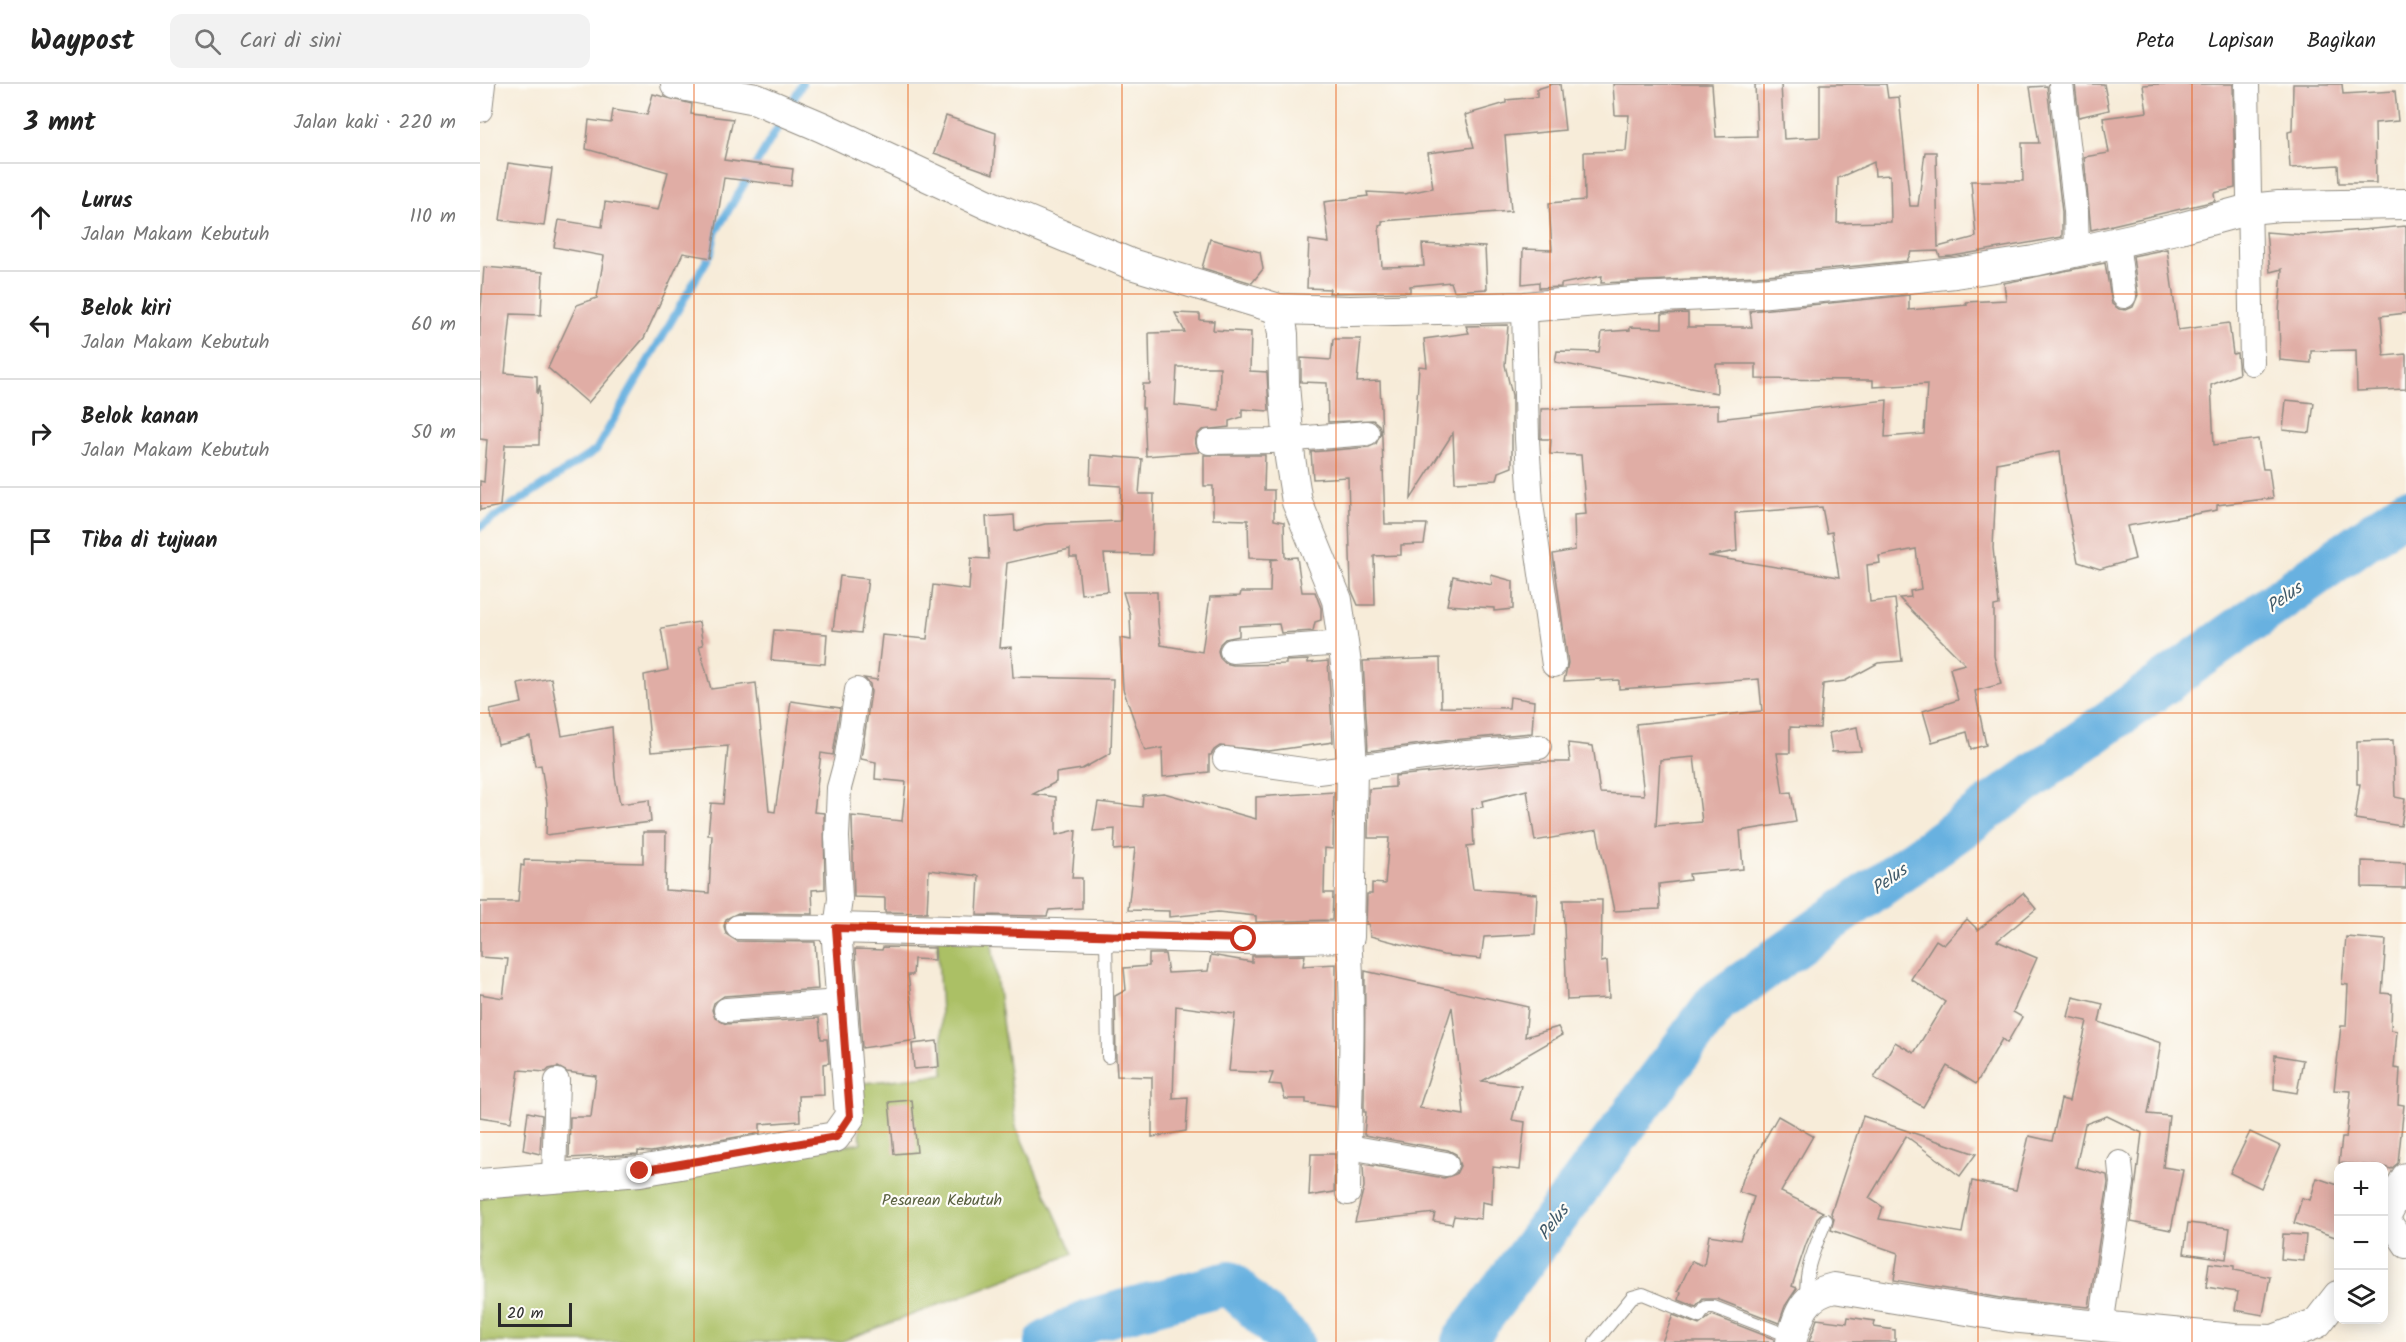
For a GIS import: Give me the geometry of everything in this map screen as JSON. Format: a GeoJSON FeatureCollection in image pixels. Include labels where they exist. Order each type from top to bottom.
{"type":"FeatureCollection","features":[{"type":"Feature","properties":{"kind":"street"},"geometry":{"type":"LineString","coordinates":[[480,110],[483,84]]}},
{"type":"Feature","properties":{"kind":"street"},"geometry":{"type":"LineString","coordinates":[[676,84],[756,99],[822,127],[989,205],[1131,264],[1278,309],[1350,311],[1524,307],[1634,298],[1758,293],[1955,273],[2034,261],[2250,209],[2279,206],[2406,204]]}},
{"type":"Feature","properties":{"kind":"street"},"geometry":{"type":"LineString","coordinates":[[2061,84],[2076,211],[2077,251]]}},
{"type":"Feature","properties":{"kind":"street"},"geometry":{"type":"LineString","coordinates":[[2247,84],[2252,363]]}},
{"type":"Feature","properties":{"kind":"street"},"geometry":{"type":"LineString","coordinates":[[2117,242],[2124,296]]}},
{"type":"Feature","properties":{"kind":"street"},"geometry":{"type":"LineString","coordinates":[[1524,307],[1531,504],[1554,665]]}},
{"type":"Feature","properties":{"kind":"street"},"geometry":{"type":"LineString","coordinates":[[1278,309],[1283,334],[1284,384],[1297,502],[1314,549],[1337,600],[1343,643],[1352,767],[1349,937],[1352,981],[1352,1098],[1348,1193]]}},
{"type":"Feature","properties":{"kind":"street"},"geometry":{"type":"LineString","coordinates":[[1209,442],[1271,441],[1367,433]]}},
{"type":"Feature","properties":{"kind":"street"},"geometry":{"type":"LineString","coordinates":[[1232,651],[1343,643]]}},
{"type":"Feature","properties":{"kind":"street"},"geometry":{"type":"LineString","coordinates":[[480,1184],[640,1171],[836,1137],[850,1116],[836,928],[840,899],[837,837],[838,788],[846,762],[857,690]]}},
{"type":"Feature","properties":{"kind":"street"},"geometry":{"type":"LineString","coordinates":[[1225,759],[1318,772],[1454,754],[1539,747]]}},
{"type":"Feature","properties":{"kind":"street"},"geometry":{"type":"LineString","coordinates":[[738,927],[1106,936],[1294,939],[1349,937]]}},
{"type":"Feature","properties":{"kind":"street"},"geometry":{"type":"LineString","coordinates":[[726,1010],[840,1002]]}},
{"type":"Feature","properties":{"kind":"street"},"geometry":{"type":"LineString","coordinates":[[554,1177],[557,1081]]}},
{"type":"Feature","properties":{"kind":"street"},"geometry":{"type":"LineString","coordinates":[[1349,1147],[1446,1164]]}},
{"type":"Feature","properties":{"kind":"street"},"geometry":{"type":"LineString","coordinates":[[2101,1326],[2122,1183],[2120,1163]]}},
{"type":"Feature","properties":{"kind":"street"},"geometry":{"type":"LineString","coordinates":[[2385,1216],[2406,1178]]}},
{"type":"Feature","properties":{"kind":"street"},"geometry":{"type":"LineString","coordinates":[[2388,1222],[2406,1246]]}},
{"type":"Feature","properties":{"kind":"street"},"geometry":{"type":"LineString","coordinates":[[1792,1340],[1807,1300],[1821,1291],[1843,1289],[2010,1317],[2101,1326],[2169,1337],[2274,1340],[2317,1323],[2334,1301]]}},
{"type":"Feature","properties":{"kind":"lane"},"geometry":{"type":"LineString","coordinates":[[1106,936],[1108,1057]]}},
{"type":"Feature","properties":{"kind":"lane"},"geometry":{"type":"LineString","coordinates":[[1807,1300],[1805,1286],[1807,1269],[1826,1220]]}},
{"type":"Feature","properties":{"kind":"lane"},"geometry":{"type":"LineString","coordinates":[[1595,1342],[1632,1298],[1643,1294],[1700,1317],[1706,1308],[1714,1306],[1792,1340]]}},
{"type":"Feature","properties":{"kind":"green space","name":"Pesarean Kebutuh"},"geometry":{"type":"Polygon","coordinates":[[[937,935],[991,937],[1016,1127],[1073,1254],[840,1342],[480,1342],[480,1193],[556,1186],[861,1143],[856,1084],[944,1074],[937,935]]]}},
{"type":"Feature","properties":{"kind":"building"},"geometry":{"type":"Polygon","coordinates":[[[1560,84],[1565,130],[1505,136],[1511,211],[1382,221],[1382,225],[1379,226],[1382,267],[1424,266],[1422,244],[1485,247],[1487,289],[1454,291],[1451,282],[1410,286],[1410,292],[1329,293],[1330,289],[1307,288],[1309,240],[1329,243],[1324,202],[1368,196],[1367,192],[1404,194],[1433,188],[1428,153],[1474,147],[1465,115],[1506,103],[1506,100],[1537,97],[1537,89],[1560,84]]]}},
{"type":"Feature","properties":{"kind":"building"},"geometry":{"type":"Polygon","coordinates":[[[1613,84],[1712,84],[1716,137],[1757,136],[1755,84],[1781,84],[1784,139],[1820,137],[1820,84],[1886,84],[1888,98],[1899,97],[1910,206],[1918,206],[1925,152],[1936,152],[1938,247],[1976,237],[1971,181],[2023,181],[2022,143],[2039,143],[2030,87],[2047,86],[2062,212],[2062,237],[1953,256],[1940,257],[1938,251],[1911,252],[1907,261],[1757,276],[1601,283],[1602,276],[1561,284],[1561,287],[1539,288],[1539,282],[1522,284],[1523,249],[1552,250],[1549,203],[1585,200],[1584,152],[1626,151],[1629,115],[1615,115],[1613,84]],[[1874,162],[1838,178],[1837,223],[1891,222],[1890,175],[1875,176],[1874,162]]]}},
{"type":"Feature","properties":{"kind":"building"},"geometry":{"type":"Polygon","coordinates":[[[2075,84],[2104,84],[2109,110],[2079,117],[2075,84]]]}},
{"type":"Feature","properties":{"kind":"building"},"geometry":{"type":"Polygon","coordinates":[[[2233,84],[2235,188],[2214,193],[2215,201],[2091,230],[2084,157],[2109,153],[2103,118],[2147,112],[2143,85],[2233,84]]]}},
{"type":"Feature","properties":{"kind":"building"},"geometry":{"type":"Polygon","coordinates":[[[2293,84],[2342,84],[2343,94],[2395,91],[2398,121],[2375,123],[2376,183],[2339,183],[2338,165],[2290,168],[2288,132],[2292,131],[2293,84]]]}},
{"type":"Feature","properties":{"kind":"building"},"geometry":{"type":"Polygon","coordinates":[[[653,94],[692,104],[691,114],[733,119],[724,160],[793,169],[791,186],[724,178],[711,258],[683,253],[644,338],[588,403],[548,368],[577,305],[597,298],[604,256],[554,247],[559,220],[602,227],[605,202],[658,210],[668,172],[586,149],[589,120],[611,123],[613,110],[647,115],[653,94]]]}},
{"type":"Feature","properties":{"kind":"building"},"geometry":{"type":"Polygon","coordinates":[[[946,116],[996,133],[993,174],[934,153],[946,116]]]}},
{"type":"Feature","properties":{"kind":"building"},"geometry":{"type":"Polygon","coordinates":[[[508,163],[552,169],[544,226],[500,220],[508,163]]]}},
{"type":"Feature","properties":{"kind":"building"},"geometry":{"type":"Polygon","coordinates":[[[2406,226],[2406,313],[2381,316],[2384,356],[2406,354],[2406,389],[2357,391],[2356,350],[2311,351],[2311,363],[2280,360],[2279,313],[2282,269],[2270,272],[2266,232],[2305,235],[2406,226]]]}},
{"type":"Feature","properties":{"kind":"building"},"geometry":{"type":"Polygon","coordinates":[[[1210,239],[1260,252],[1263,269],[1252,283],[1202,268],[1210,239]]]}},
{"type":"Feature","properties":{"kind":"building"},"geometry":{"type":"Polygon","coordinates":[[[2167,249],[2178,330],[2229,323],[2233,354],[2237,353],[2239,374],[2211,385],[2214,445],[2258,439],[2263,469],[2269,469],[2273,498],[2217,505],[2217,510],[2127,526],[2135,559],[2100,569],[2078,562],[2064,492],[2060,451],[1997,463],[1993,548],[1999,605],[1994,606],[1994,656],[2001,684],[1975,691],[1986,745],[1971,749],[1967,732],[1932,742],[1923,711],[1958,700],[1950,668],[1965,664],[1899,598],[1911,597],[1910,591],[1921,589],[1916,549],[1879,556],[1880,563],[1867,565],[1870,602],[1895,599],[1902,661],[1878,663],[1845,681],[1823,684],[1820,728],[1790,727],[1790,753],[1777,753],[1783,793],[1791,792],[1796,822],[1740,831],[1743,869],[1689,874],[1690,880],[1659,884],[1660,909],[1614,911],[1597,830],[1535,841],[1527,790],[1482,801],[1483,807],[1472,809],[1474,845],[1467,846],[1473,889],[1537,894],[1535,934],[1484,937],[1481,959],[1443,955],[1370,936],[1369,924],[1366,924],[1367,894],[1372,894],[1372,883],[1385,884],[1389,838],[1368,838],[1369,789],[1395,787],[1395,776],[1531,762],[1570,762],[1568,743],[1593,746],[1600,793],[1644,795],[1636,724],[1762,711],[1759,679],[1619,689],[1619,680],[1564,681],[1568,663],[1553,554],[1575,550],[1574,515],[1586,514],[1581,455],[1550,454],[1551,439],[1541,439],[1541,409],[1718,405],[1718,419],[1887,400],[1885,437],[1924,434],[1927,384],[1873,387],[1873,380],[1756,379],[1756,364],[1716,364],[1717,393],[1555,362],[1557,351],[1599,352],[1602,332],[1630,330],[1630,327],[1662,328],[1662,314],[1688,313],[1688,327],[1752,327],[1750,311],[1909,295],[1909,310],[1967,305],[1966,302],[2006,300],[2004,283],[2105,263],[2112,304],[2119,309],[2126,310],[2133,307],[2138,295],[2133,256],[2167,249]],[[1822,507],[1735,513],[1737,551],[1708,556],[1839,577],[1832,532],[1827,533],[1822,507]],[[1694,757],[1660,760],[1656,826],[1702,822],[1694,757]]]}},
{"type":"Feature","properties":{"kind":"building"},"geometry":{"type":"Polygon","coordinates":[[[484,267],[543,272],[541,315],[511,314],[505,373],[537,376],[537,394],[540,385],[539,445],[505,445],[500,506],[480,510],[480,481],[484,482],[487,440],[480,439],[480,321],[484,267]]]}},
{"type":"Feature","properties":{"kind":"building"},"geometry":{"type":"Polygon","coordinates":[[[1175,313],[1200,314],[1200,320],[1214,321],[1213,330],[1251,332],[1250,371],[1267,372],[1269,411],[1242,409],[1242,417],[1229,421],[1229,427],[1202,430],[1195,442],[1199,452],[1146,456],[1144,408],[1142,408],[1143,384],[1150,384],[1149,333],[1185,332],[1175,313]],[[1177,367],[1175,405],[1219,410],[1220,367],[1177,367]]]}},
{"type":"Feature","properties":{"kind":"building"},"geometry":{"type":"Polygon","coordinates":[[[1508,325],[1505,365],[1512,395],[1512,467],[1499,472],[1497,480],[1455,482],[1453,433],[1411,499],[1419,366],[1427,367],[1424,339],[1469,333],[1466,326],[1508,325]]]}},
{"type":"Feature","properties":{"kind":"building"},"geometry":{"type":"Polygon","coordinates":[[[1333,339],[1361,339],[1357,382],[1380,381],[1385,524],[1427,524],[1424,544],[1401,545],[1401,555],[1374,556],[1375,605],[1358,605],[1351,589],[1348,477],[1313,479],[1311,452],[1369,447],[1376,444],[1381,432],[1379,425],[1373,420],[1328,422],[1327,383],[1301,382],[1301,358],[1331,360],[1333,339]]]}},
{"type":"Feature","properties":{"kind":"building"},"geometry":{"type":"Polygon","coordinates":[[[2286,400],[2314,403],[2310,433],[2283,430],[2286,400]]]}},
{"type":"Feature","properties":{"kind":"building"},"geometry":{"type":"Polygon","coordinates":[[[1091,455],[1142,459],[1139,494],[1154,494],[1152,555],[1104,554],[1108,591],[1081,594],[1077,557],[1070,557],[1070,549],[1007,563],[1000,648],[1011,647],[1013,677],[1113,679],[1111,753],[1082,769],[1056,773],[1056,782],[1033,794],[1056,797],[1056,835],[1076,830],[1072,878],[1082,878],[1082,908],[1049,910],[1047,916],[977,915],[979,876],[929,870],[927,913],[885,912],[885,898],[854,897],[852,816],[902,821],[906,782],[875,779],[876,762],[861,759],[871,692],[870,684],[864,678],[877,680],[882,635],[927,639],[933,585],[969,590],[971,558],[989,559],[986,517],[1014,515],[1015,531],[1045,524],[1120,521],[1121,486],[1090,484],[1091,455]]]}},
{"type":"Feature","properties":{"kind":"building"},"geometry":{"type":"Polygon","coordinates":[[[1204,455],[1265,455],[1264,490],[1274,490],[1274,520],[1284,522],[1285,558],[1297,557],[1302,592],[1315,592],[1321,608],[1321,620],[1315,622],[1313,631],[1281,633],[1279,624],[1239,626],[1239,636],[1225,639],[1220,644],[1218,651],[1220,658],[1225,663],[1233,665],[1286,664],[1286,661],[1308,660],[1308,663],[1328,661],[1333,742],[1269,751],[1220,746],[1209,755],[1209,772],[1163,777],[1162,748],[1145,751],[1123,689],[1120,638],[1131,640],[1130,615],[1123,592],[1157,592],[1161,645],[1202,652],[1210,597],[1240,596],[1241,592],[1270,592],[1271,560],[1278,559],[1249,558],[1248,520],[1213,519],[1213,486],[1204,486],[1204,455]]]}},
{"type":"Feature","properties":{"kind":"building"},"geometry":{"type":"Polygon","coordinates":[[[1491,575],[1513,581],[1513,609],[1494,611],[1494,608],[1447,605],[1453,576],[1492,585],[1491,575]]]}},
{"type":"Feature","properties":{"kind":"building"},"geometry":{"type":"Polygon","coordinates":[[[840,576],[868,579],[861,633],[833,630],[840,576]]]}},
{"type":"Feature","properties":{"kind":"building"},"geometry":{"type":"Polygon","coordinates":[[[699,622],[703,645],[699,646],[711,689],[756,683],[769,811],[775,812],[791,701],[840,708],[833,755],[821,753],[814,812],[824,813],[825,889],[812,890],[813,914],[738,913],[726,919],[724,926],[726,934],[737,941],[815,942],[818,989],[724,996],[714,1003],[712,1010],[715,1018],[726,1024],[819,1018],[821,1039],[827,1039],[829,1063],[823,1064],[824,1095],[799,1096],[800,1121],[760,1124],[760,1133],[651,1152],[638,1151],[638,1154],[569,1158],[570,1117],[591,1117],[596,1076],[567,1072],[558,1067],[546,1072],[519,1070],[511,1122],[480,1117],[480,994],[503,998],[508,959],[480,957],[480,902],[518,902],[521,865],[524,866],[524,860],[643,863],[643,832],[666,832],[665,890],[709,893],[712,835],[708,835],[711,803],[723,804],[728,746],[651,752],[644,675],[668,670],[661,628],[699,622]]]}},
{"type":"Feature","properties":{"kind":"building"},"geometry":{"type":"Polygon","coordinates":[[[774,630],[827,634],[825,664],[771,660],[774,630]]]}},
{"type":"Feature","properties":{"kind":"building"},"geometry":{"type":"Polygon","coordinates":[[[1440,658],[1441,707],[1509,708],[1510,697],[1534,701],[1532,733],[1368,751],[1363,661],[1440,658]]]}},
{"type":"Feature","properties":{"kind":"building"},"geometry":{"type":"Polygon","coordinates":[[[551,678],[562,736],[612,727],[615,777],[620,804],[649,800],[651,822],[546,835],[547,803],[541,765],[535,766],[530,736],[498,744],[490,710],[522,703],[518,684],[551,678]]]}},
{"type":"Feature","properties":{"kind":"building"},"geometry":{"type":"Polygon","coordinates":[[[1857,727],[1861,751],[1832,752],[1829,733],[1857,727]]]}},
{"type":"Feature","properties":{"kind":"building"},"geometry":{"type":"Polygon","coordinates":[[[2393,740],[2395,797],[2405,799],[2401,826],[2355,819],[2360,784],[2357,784],[2357,741],[2393,740]]]}},
{"type":"Feature","properties":{"kind":"building"},"geometry":{"type":"Polygon","coordinates":[[[1334,792],[1333,849],[1325,848],[1324,893],[1333,893],[1332,920],[1256,922],[1256,916],[1218,912],[1169,917],[1169,911],[1128,910],[1135,848],[1114,850],[1115,829],[1093,831],[1098,802],[1142,807],[1143,795],[1164,793],[1256,819],[1256,797],[1334,792]]]}},
{"type":"Feature","properties":{"kind":"building"},"geometry":{"type":"Polygon","coordinates":[[[2362,861],[2406,863],[2406,888],[2362,887],[2362,861]]]}},
{"type":"Feature","properties":{"kind":"building"},"geometry":{"type":"Polygon","coordinates":[[[2023,893],[2036,909],[1997,941],[2037,958],[2013,1012],[2022,1017],[2007,1043],[2002,1039],[1976,1084],[1947,1066],[1923,1107],[1874,1078],[1895,1042],[1914,1053],[1945,1002],[1911,979],[1936,940],[1944,945],[1967,919],[1978,930],[2023,893]]]}},
{"type":"Feature","properties":{"kind":"building"},"geometry":{"type":"Polygon","coordinates":[[[1563,900],[1602,900],[1601,962],[1607,961],[1609,998],[1567,1000],[1563,900]]]}},
{"type":"Feature","properties":{"kind":"building"},"geometry":{"type":"Polygon","coordinates":[[[2346,937],[2386,940],[2382,993],[2392,994],[2391,1030],[2397,1031],[2394,1068],[2400,1069],[2398,1104],[2404,1105],[2398,1163],[2391,1169],[2388,1168],[2388,1162],[2339,1162],[2342,1138],[2346,1138],[2351,1091],[2334,1090],[2341,1026],[2346,1026],[2348,985],[2342,984],[2346,937]]]}},
{"type":"Feature","properties":{"kind":"building"},"geometry":{"type":"Polygon","coordinates":[[[883,947],[935,948],[935,960],[914,959],[913,975],[908,975],[917,1040],[862,1048],[855,949],[882,950],[883,947]]]}},
{"type":"Feature","properties":{"kind":"building"},"geometry":{"type":"Polygon","coordinates":[[[1149,954],[1165,954],[1168,973],[1208,971],[1211,955],[1252,962],[1252,956],[1305,955],[1303,966],[1336,964],[1336,1107],[1306,1103],[1306,1099],[1285,1099],[1281,1085],[1269,1084],[1273,1073],[1229,1071],[1235,1014],[1176,1006],[1173,1099],[1188,1098],[1186,1131],[1152,1137],[1152,1077],[1117,1076],[1116,1059],[1115,996],[1126,990],[1124,968],[1149,966],[1149,954]]]}},
{"type":"Feature","properties":{"kind":"building"},"geometry":{"type":"Polygon","coordinates":[[[1365,971],[1528,1007],[1525,1037],[1558,1027],[1562,1035],[1482,1081],[1521,1086],[1512,1120],[1525,1122],[1520,1170],[1493,1167],[1492,1204],[1482,1202],[1481,1219],[1454,1216],[1452,1224],[1433,1221],[1435,1213],[1355,1222],[1364,1187],[1363,1164],[1444,1178],[1456,1174],[1460,1166],[1456,1154],[1448,1150],[1364,1135],[1366,1112],[1364,1112],[1365,971]],[[1452,1007],[1419,1108],[1464,1115],[1452,1007]]]}},
{"type":"Feature","properties":{"kind":"building"},"geometry":{"type":"Polygon","coordinates":[[[2073,997],[2103,1004],[2099,1022],[2161,1043],[2148,1114],[2169,1116],[2163,1167],[2183,1170],[2171,1230],[2131,1222],[2142,1133],[2107,1116],[2085,1124],[2076,1167],[2107,1175],[2108,1183],[2089,1307],[2012,1300],[1894,1280],[1898,1253],[1831,1230],[1834,1219],[1831,1213],[1863,1116],[1976,1154],[1960,1176],[1906,1136],[1869,1198],[1883,1207],[1879,1219],[1962,1233],[1972,1181],[2016,1190],[2029,1136],[2052,1141],[2061,1099],[2069,1101],[2087,1021],[2068,1017],[2073,997]]]}},
{"type":"Feature","properties":{"kind":"building"},"geometry":{"type":"Polygon","coordinates":[[[937,1041],[939,1067],[914,1069],[912,1044],[937,1041]]]}},
{"type":"Feature","properties":{"kind":"building"},"geometry":{"type":"Polygon","coordinates":[[[2275,1055],[2303,1060],[2297,1093],[2274,1089],[2275,1055]]]}},
{"type":"Feature","properties":{"kind":"building"},"geometry":{"type":"Polygon","coordinates":[[[912,1100],[917,1152],[894,1154],[889,1102],[912,1100]]]}},
{"type":"Feature","properties":{"kind":"building"},"geometry":{"type":"Polygon","coordinates":[[[528,1112],[542,1115],[540,1154],[523,1150],[528,1112]]]}},
{"type":"Feature","properties":{"kind":"building"},"geometry":{"type":"Polygon","coordinates":[[[1778,1116],[1813,1136],[1781,1192],[1823,1212],[1818,1217],[1806,1244],[1792,1286],[1797,1288],[1785,1306],[1779,1323],[1717,1299],[1703,1299],[1696,1307],[1679,1300],[1681,1292],[1678,1291],[1692,1261],[1704,1266],[1709,1235],[1740,1240],[1754,1197],[1739,1192],[1744,1176],[1778,1116]]]}},
{"type":"Feature","properties":{"kind":"building"},"geometry":{"type":"Polygon","coordinates":[[[2250,1132],[2280,1146],[2261,1188],[2230,1173],[2250,1132]]]}},
{"type":"Feature","properties":{"kind":"building"},"geometry":{"type":"Polygon","coordinates":[[[1311,1154],[1335,1154],[1334,1192],[1309,1196],[1311,1154]]]}},
{"type":"Feature","properties":{"kind":"building"},"geometry":{"type":"Polygon","coordinates":[[[2317,1178],[2334,1184],[2334,1237],[2294,1223],[2302,1198],[2310,1200],[2317,1178]]]}},
{"type":"Feature","properties":{"kind":"building"},"geometry":{"type":"Polygon","coordinates":[[[2188,1223],[2230,1228],[2226,1259],[2184,1253],[2188,1223]]]}},
{"type":"Feature","properties":{"kind":"building"},"geometry":{"type":"Polygon","coordinates":[[[2283,1234],[2306,1235],[2304,1261],[2281,1259],[2283,1234]]]}},
{"type":"Feature","properties":{"kind":"building"},"geometry":{"type":"Polygon","coordinates":[[[2209,1263],[2234,1266],[2234,1270],[2270,1277],[2263,1315],[2235,1310],[2238,1292],[2206,1287],[2209,1263]]]}},
{"type":"Feature","properties":{"kind":"building"},"geometry":{"type":"Polygon","coordinates":[[[1673,1315],[1699,1325],[1712,1315],[1774,1339],[1774,1342],[1662,1342],[1673,1315]]]}},
{"type":"Feature","properties":{"kind":"building"},"geometry":{"type":"Polygon","coordinates":[[[1848,1317],[1875,1321],[1874,1327],[1895,1330],[1895,1342],[1809,1342],[1817,1319],[1847,1323],[1848,1317]]]}},
{"type":"Feature","properties":{"kind":"waterway"},"geometry":{"type":"LineString","coordinates":[[790,106],[802,84]]}},
{"type":"Feature","properties":{"kind":"waterway"},"geometry":{"type":"LineString","coordinates":[[480,527],[596,450],[711,253],[715,233],[784,117]]}},
{"type":"Feature","properties":{"kind":"waterway","name":"Pelus"},"geometry":{"type":"LineString","coordinates":[[1463,1342],[1717,1002],[2406,510]]}},
{"type":"Feature","properties":{"kind":"waterway","name":"Pelus"},"geometry":{"type":"LineString","coordinates":[[1047,1342],[1088,1321],[1229,1283],[1292,1342]]}},
{"type":"Feature","properties":{"kind":"route"},"geometry":{"type":"LineString","coordinates":[[640,1171],[836,1137],[850,1116],[836,928],[1244,939]]}}]}
